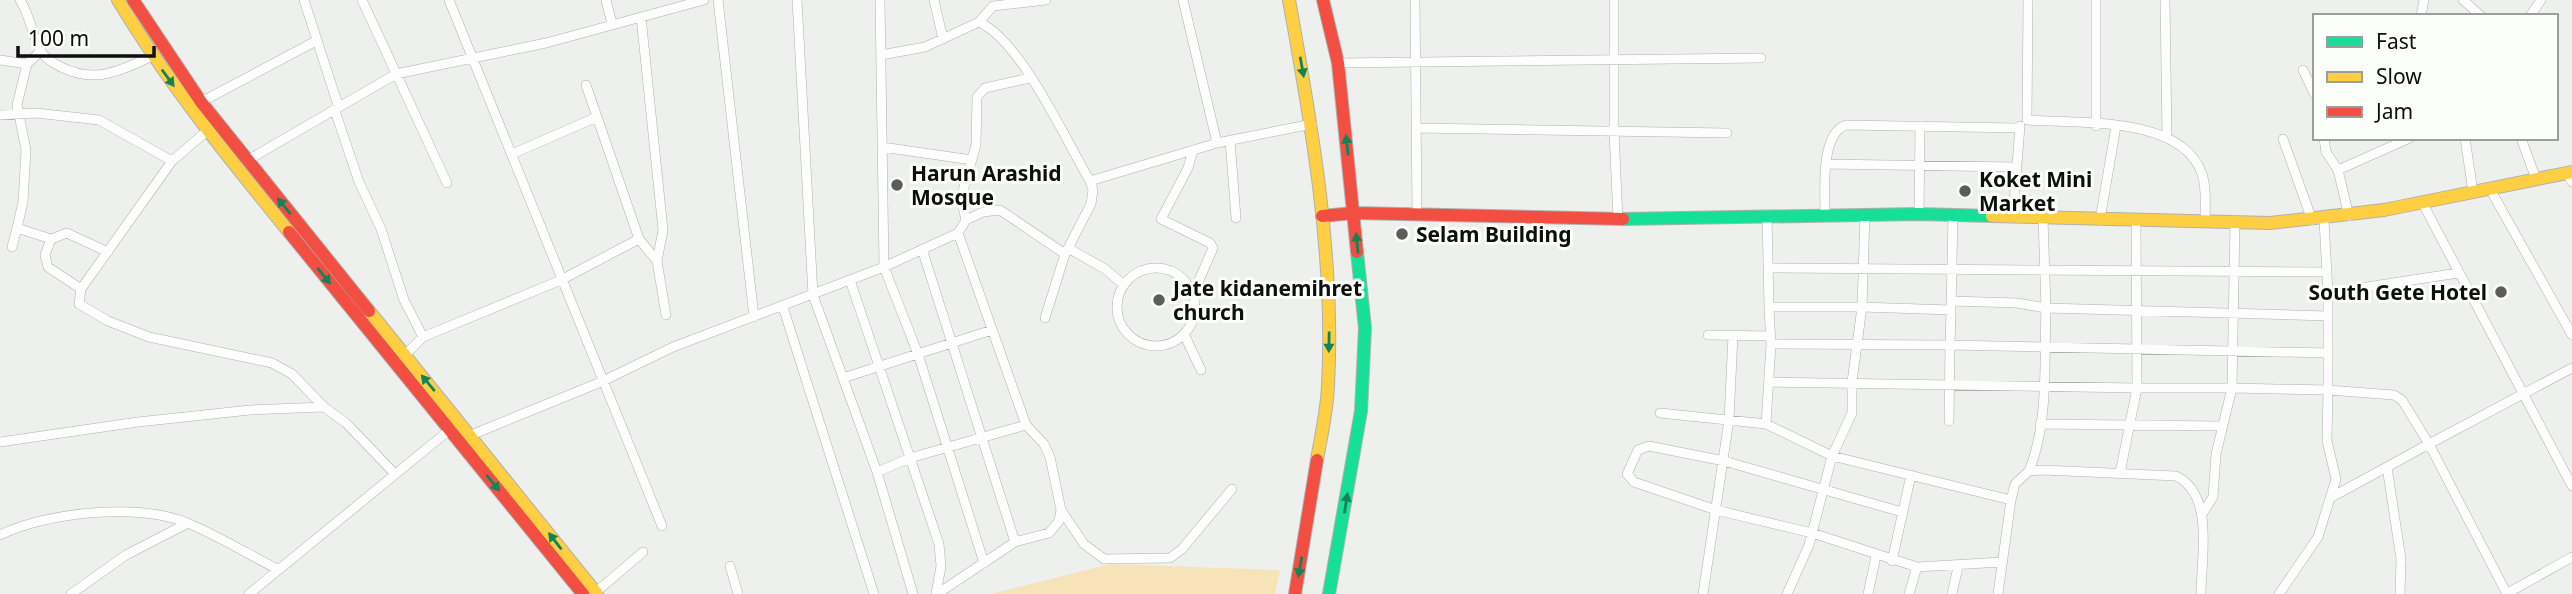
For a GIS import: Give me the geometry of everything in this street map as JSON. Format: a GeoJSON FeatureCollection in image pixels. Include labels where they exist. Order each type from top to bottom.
{"type":"FeatureCollection","features":[{"type":"Feature","properties":{"kind":"main road"},"geometry":{"type":"LineString","coordinates":[[118,0],[152,56],[207,131],[592,593]]}},
{"type":"Feature","properties":{"kind":"main road"},"geometry":{"type":"LineString","coordinates":[[133,0],[201,102],[405,355],[455,426],[471,435],[592,593]]}},
{"type":"Feature","properties":{"kind":"main road"},"geometry":{"type":"LineString","coordinates":[[1289,0],[1312,124],[1330,307],[1328,389],[1295,594]]}},
{"type":"Feature","properties":{"kind":"main road"},"geometry":{"type":"LineString","coordinates":[[1323,0],[1338,63],[1354,213],[1365,367],[1361,411],[1329,594]]}},
{"type":"Feature","properties":{"kind":"main road"},"geometry":{"type":"LineString","coordinates":[[1322,216],[1354,213],[1618,219],[1919,214],[2235,223],[2349,216],[2423,204],[2536,178],[2570,176]]}},
{"type":"Feature","properties":{"kind":"street"},"geometry":{"type":"LineString","coordinates":[[20,0],[35,28],[41,51],[61,67],[93,77],[117,72],[152,56]]}},
{"type":"Feature","properties":{"kind":"street"},"geometry":{"type":"LineString","coordinates":[[304,0],[359,182],[382,229],[401,292],[423,337]]}},
{"type":"Feature","properties":{"kind":"street"},"geometry":{"type":"LineString","coordinates":[[362,0],[447,183]]}},
{"type":"Feature","properties":{"kind":"street"},"geometry":{"type":"LineString","coordinates":[[449,0],[474,57],[601,382],[662,526]]}},
{"type":"Feature","properties":{"kind":"street"},"geometry":{"type":"LineString","coordinates":[[606,0],[612,24]]}},
{"type":"Feature","properties":{"kind":"street"},"geometry":{"type":"LineString","coordinates":[[248,160],[396,74],[547,43],[704,0]]}},
{"type":"Feature","properties":{"kind":"street"},"geometry":{"type":"LineString","coordinates":[[718,0],[754,317]]}},
{"type":"Feature","properties":{"kind":"street"},"geometry":{"type":"LineString","coordinates":[[797,0],[813,295],[877,472],[913,594]]}},
{"type":"Feature","properties":{"kind":"street"},"geometry":{"type":"LineString","coordinates":[[880,0],[884,267],[918,354],[984,563]]}},
{"type":"Feature","properties":{"kind":"street"},"geometry":{"type":"LineString","coordinates":[[934,0],[943,39]]}},
{"type":"Feature","properties":{"kind":"street"},"geometry":{"type":"LineString","coordinates":[[881,55],[925,47],[943,39],[979,22],[993,3],[1046,0]]}},
{"type":"Feature","properties":{"kind":"street"},"geometry":{"type":"LineString","coordinates":[[1183,0],[1217,143]]}},
{"type":"Feature","properties":{"kind":"street"},"geometry":{"type":"LineString","coordinates":[[1415,0],[1417,215]]}},
{"type":"Feature","properties":{"kind":"street"},"geometry":{"type":"LineString","coordinates":[[1614,0],[1614,132],[1618,219]]}},
{"type":"Feature","properties":{"kind":"street"},"geometry":{"type":"LineString","coordinates":[[2027,120],[2028,0]]}},
{"type":"Feature","properties":{"kind":"street"},"geometry":{"type":"LineString","coordinates":[[2096,0],[2096,126]]}},
{"type":"Feature","properties":{"kind":"street"},"geometry":{"type":"LineString","coordinates":[[2165,0],[2167,137]]}},
{"type":"Feature","properties":{"kind":"street"},"geometry":{"type":"LineString","coordinates":[[2463,0],[2479,14]]}},
{"type":"Feature","properties":{"kind":"street"},"geometry":{"type":"LineString","coordinates":[[642,17],[663,230],[657,261],[666,315]]}},
{"type":"Feature","properties":{"kind":"street"},"geometry":{"type":"LineString","coordinates":[[979,22],[996,33],[1016,54],[1093,190],[1091,204],[1067,251],[1045,317]]}},
{"type":"Feature","properties":{"kind":"street"},"geometry":{"type":"LineString","coordinates":[[201,102],[316,41]]}},
{"type":"Feature","properties":{"kind":"street"},"geometry":{"type":"LineString","coordinates":[[12,247],[23,202],[26,150],[17,115],[27,64],[41,51]]}},
{"type":"Feature","properties":{"kind":"street"},"geometry":{"type":"LineString","coordinates":[[1338,63],[1761,58]]}},
{"type":"Feature","properties":{"kind":"street"},"geometry":{"type":"LineString","coordinates":[[0,60],[27,64]]}},
{"type":"Feature","properties":{"kind":"street"},"geometry":{"type":"LineString","coordinates":[[2303,70],[2313,90]]}},
{"type":"Feature","properties":{"kind":"street"},"geometry":{"type":"LineString","coordinates":[[966,220],[961,206],[962,189],[972,160],[977,97],[980,91],[1030,78]]}},
{"type":"Feature","properties":{"kind":"street"},"geometry":{"type":"LineString","coordinates":[[586,85],[639,239],[657,261]]}},
{"type":"Feature","properties":{"kind":"street"},"geometry":{"type":"LineString","coordinates":[[2,119],[17,115],[77,116],[99,120],[172,161]]}},
{"type":"Feature","properties":{"kind":"street"},"geometry":{"type":"LineString","coordinates":[[512,154],[597,117]]}},
{"type":"Feature","properties":{"kind":"street"},"geometry":{"type":"LineString","coordinates":[[1825,215],[1826,164],[1830,139],[1839,128],[2018,128],[2027,120],[2143,128],[2167,137],[2199,166],[2204,185],[2206,222]]}},
{"type":"Feature","properties":{"kind":"street"},"geometry":{"type":"LineString","coordinates":[[1090,181],[1217,143],[1312,124]]}},
{"type":"Feature","properties":{"kind":"street"},"geometry":{"type":"LineString","coordinates":[[1919,214],[1920,126]]}},
{"type":"Feature","properties":{"kind":"street"},"geometry":{"type":"LineString","coordinates":[[2100,220],[2116,126]]}},
{"type":"Feature","properties":{"kind":"street"},"geometry":{"type":"LineString","coordinates":[[1418,128],[1727,133]]}},
{"type":"Feature","properties":{"kind":"street"},"geometry":{"type":"LineString","coordinates":[[2013,216],[2018,128]]}},
{"type":"Feature","properties":{"kind":"street"},"geometry":{"type":"LineString","coordinates":[[207,131],[172,161],[81,289],[79,304],[127,329],[282,367],[324,407],[346,423],[395,474]]}},
{"type":"Feature","properties":{"kind":"street"},"geometry":{"type":"LineString","coordinates":[[2279,594],[2318,537],[2336,479],[2328,441],[2327,272],[2318,220],[2283,139]]}},
{"type":"Feature","properties":{"kind":"street"},"geometry":{"type":"LineString","coordinates":[[1230,140],[1236,218]]}},
{"type":"Feature","properties":{"kind":"street"},"geometry":{"type":"LineString","coordinates":[[2324,140],[2326,152],[2338,170],[2349,216]]}},
{"type":"Feature","properties":{"kind":"street"},"geometry":{"type":"LineString","coordinates":[[2338,170],[2406,140]]}},
{"type":"Feature","properties":{"kind":"street"},"geometry":{"type":"LineString","coordinates":[[2465,140],[2473,192]]}},
{"type":"Feature","properties":{"kind":"street"},"geometry":{"type":"LineString","coordinates":[[2522,140],[2536,178]]}},
{"type":"Feature","properties":{"kind":"street"},"geometry":{"type":"LineString","coordinates":[[882,147],[972,160]]}},
{"type":"Feature","properties":{"kind":"street"},"geometry":{"type":"LineString","coordinates":[[1193,150],[1188,169],[1161,219],[1210,243],[1213,248],[1193,294]]}},
{"type":"Feature","properties":{"kind":"street"},"geometry":{"type":"LineString","coordinates":[[1826,164],[2016,167]]}},
{"type":"Feature","properties":{"kind":"street"},"geometry":{"type":"LineString","coordinates":[[2490,189],[2572,335]]}},
{"type":"Feature","properties":{"kind":"street"},"geometry":{"type":"LineString","coordinates":[[2423,204],[2572,486]]}},
{"type":"Feature","properties":{"kind":"street"},"geometry":{"type":"LineString","coordinates":[[471,435],[601,382],[673,347],[884,267],[958,233],[966,220],[983,212],[1000,210],[1067,251],[1105,269],[1124,285]]}},
{"type":"Feature","properties":{"kind":"street"},"geometry":{"type":"LineString","coordinates":[[1787,594],[1812,533],[1832,456],[1852,413],[1852,382],[1862,307],[1866,214]]}},
{"type":"Feature","properties":{"kind":"street"},"geometry":{"type":"LineString","coordinates":[[1766,424],[1771,340],[1767,215]]}},
{"type":"Feature","properties":{"kind":"street"},"geometry":{"type":"LineString","coordinates":[[1949,421],[1953,215]]}},
{"type":"Feature","properties":{"kind":"street"},"geometry":{"type":"LineString","coordinates":[[1998,594],[2011,500],[2015,484],[2029,471],[2036,453],[2040,424],[2046,308],[2043,218]]}},
{"type":"Feature","properties":{"kind":"street"},"geometry":{"type":"LineString","coordinates":[[2120,473],[2137,388],[2136,220]]}},
{"type":"Feature","properties":{"kind":"street"},"geometry":{"type":"LineString","coordinates":[[2202,514],[2214,491],[2216,454],[2232,388],[2235,223]]}},
{"type":"Feature","properties":{"kind":"street"},"geometry":{"type":"LineString","coordinates":[[17,228],[51,239],[67,233],[108,251]]}},
{"type":"Feature","properties":{"kind":"street"},"geometry":{"type":"LineString","coordinates":[[958,233],[1026,425],[1044,444],[1050,457],[1062,510],[1084,544],[1104,559],[1170,558],[1182,550],[1232,489]]}},
{"type":"Feature","properties":{"kind":"street"},"geometry":{"type":"LineString","coordinates":[[51,239],[45,255],[48,267],[81,289]]}},
{"type":"Feature","properties":{"kind":"street"},"geometry":{"type":"LineString","coordinates":[[405,355],[423,337],[561,279],[639,239]]}},
{"type":"Feature","properties":{"kind":"street"},"geometry":{"type":"LineString","coordinates":[[922,249],[1016,542]]}},
{"type":"Feature","properties":{"kind":"street"},"geometry":{"type":"LineString","coordinates":[[1769,268],[1864,267],[2136,273],[2327,272]]}},
{"type":"Feature","properties":{"kind":"street"},"geometry":{"type":"LineString","coordinates":[[1161,268],[1175,272],[1186,281],[1193,294],[1195,308],[1192,322],[1184,334],[1173,342],[1145,344],[1132,337],[1122,326],[1118,313],[1118,298],[1124,285],[1134,275],[1147,269],[1161,268]]}},
{"type":"Feature","properties":{"kind":"street"},"geometry":{"type":"LineString","coordinates":[[2329,293],[2458,273]]}},
{"type":"Feature","properties":{"kind":"street"},"geometry":{"type":"LineString","coordinates":[[850,280],[881,366],[941,553],[936,594]]}},
{"type":"Feature","properties":{"kind":"street"},"geometry":{"type":"LineString","coordinates":[[1769,307],[2017,303],[2046,308],[2328,316]]}},
{"type":"Feature","properties":{"kind":"street"},"geometry":{"type":"LineString","coordinates":[[783,307],[874,594]]}},
{"type":"Feature","properties":{"kind":"street"},"geometry":{"type":"LineString","coordinates":[[844,378],[992,330]]}},
{"type":"Feature","properties":{"kind":"street"},"geometry":{"type":"LineString","coordinates":[[1184,334],[1201,370]]}},
{"type":"Feature","properties":{"kind":"street"},"geometry":{"type":"LineString","coordinates":[[1708,335],[1859,344],[2328,353]]}},
{"type":"Feature","properties":{"kind":"street"},"geometry":{"type":"LineString","coordinates":[[1703,594],[1729,420],[1733,335]]}},
{"type":"Feature","properties":{"kind":"street"},"geometry":{"type":"LineString","coordinates":[[2330,498],[2572,368]]}},
{"type":"Feature","properties":{"kind":"street"},"geometry":{"type":"LineString","coordinates":[[1770,382],[2043,388],[2232,388],[2328,390],[2395,395],[2402,400],[2429,444],[2507,593],[2572,558]]}},
{"type":"Feature","properties":{"kind":"street"},"geometry":{"type":"LineString","coordinates":[[0,442],[150,420],[250,410],[324,407]]}},
{"type":"Feature","properties":{"kind":"street"},"geometry":{"type":"LineString","coordinates":[[1660,413],[1766,424],[1832,456],[2011,500]]}},
{"type":"Feature","properties":{"kind":"street"},"geometry":{"type":"LineString","coordinates":[[2040,424],[2222,426]]}},
{"type":"Feature","properties":{"kind":"street"},"geometry":{"type":"LineString","coordinates":[[877,472],[910,458],[1026,425]]}},
{"type":"Feature","properties":{"kind":"street"},"geometry":{"type":"LineString","coordinates":[[249,594],[455,426]]}},
{"type":"Feature","properties":{"kind":"street"},"geometry":{"type":"LineString","coordinates":[[1902,512],[1724,461],[1642,447],[1627,474],[1634,482],[1716,510],[1812,533],[1876,556],[1917,567],[1958,567],[2002,562]]}},
{"type":"Feature","properties":{"kind":"street"},"geometry":{"type":"LineString","coordinates":[[2388,467],[2390,501],[2401,559],[2400,594]]}},
{"type":"Feature","properties":{"kind":"street"},"geometry":{"type":"LineString","coordinates":[[2029,471],[2176,476],[2185,480],[2197,497],[2202,514],[2201,594]]}},
{"type":"Feature","properties":{"kind":"street"},"geometry":{"type":"LineString","coordinates":[[1892,561],[1912,475]]}},
{"type":"Feature","properties":{"kind":"street"},"geometry":{"type":"LineString","coordinates":[[936,594],[1016,542],[1049,533],[1059,521],[1062,510]]}},
{"type":"Feature","properties":{"kind":"street"},"geometry":{"type":"LineString","coordinates":[[0,535],[41,520],[87,513],[156,516],[188,523],[277,569]]}},
{"type":"Feature","properties":{"kind":"street"},"geometry":{"type":"LineString","coordinates":[[71,594],[126,555],[188,523]]}},
{"type":"Feature","properties":{"kind":"street"},"geometry":{"type":"LineString","coordinates":[[592,593],[643,552]]}},
{"type":"Feature","properties":{"kind":"street"},"geometry":{"type":"LineString","coordinates":[[1868,594],[1876,556]]}},
{"type":"Feature","properties":{"kind":"street"},"geometry":{"type":"LineString","coordinates":[[730,566],[738,594]]}},
{"type":"Feature","properties":{"kind":"street"},"geometry":{"type":"LineString","coordinates":[[1909,594],[1917,567]]}},
{"type":"Feature","properties":{"kind":"street"},"geometry":{"type":"LineString","coordinates":[[1952,594],[1958,567]]}},
{"type":"Feature","properties":{"kind":"shaded area"},"geometry":{"type":"Polygon","coordinates":[[[1110,564],[1280,570],[1275,594],[991,594],[1110,564]]]}},
{"type":"Feature","properties":{"kind":"traffic: fast"},"geometry":{"type":"LineString","coordinates":[[1623,219],[1919,214],[1992,216]]}},
{"type":"Feature","properties":{"kind":"traffic: fast"},"geometry":{"type":"LineString","coordinates":[[1329,594],[1361,411],[1365,328],[1357,252]]}},
{"type":"Feature","properties":{"kind":"traffic: slow"},"geometry":{"type":"LineString","coordinates":[[118,0],[178,90],[289,232]]}},
{"type":"Feature","properties":{"kind":"traffic: slow"},"geometry":{"type":"LineString","coordinates":[[1289,0],[1320,192],[1328,289],[1327,395],[1317,460]]}},
{"type":"Feature","properties":{"kind":"traffic: slow"},"geometry":{"type":"LineString","coordinates":[[1992,216],[2270,223],[2384,210],[2572,172]]}},
{"type":"Feature","properties":{"kind":"traffic: slow"},"geometry":{"type":"LineString","coordinates":[[369,311],[597,594]]}},
{"type":"Feature","properties":{"kind":"traffic: jam"},"geometry":{"type":"LineString","coordinates":[[133,0],[201,102],[369,311]]}},
{"type":"Feature","properties":{"kind":"traffic: jam"},"geometry":{"type":"LineString","coordinates":[[1323,0],[1338,63],[1357,252]]}},
{"type":"Feature","properties":{"kind":"traffic: jam"},"geometry":{"type":"LineString","coordinates":[[1322,216],[1354,213],[1623,219]]}},
{"type":"Feature","properties":{"kind":"traffic: jam"},"geometry":{"type":"LineString","coordinates":[[289,232],[583,594]]}},
{"type":"Feature","properties":{"kind":"traffic: jam"},"geometry":{"type":"LineString","coordinates":[[1295,594],[1317,460]]}},
{"type":"Feature","properties":{"kind":"place","name":"Harun Arashid Mosque"},"geometry":{"type":"Point","coordinates":[897,185]}},
{"type":"Feature","properties":{"kind":"place","name":"Koket Mini Market"},"geometry":{"type":"Point","coordinates":[1965,191]}},
{"type":"Feature","properties":{"kind":"place","name":"Selam Building"},"geometry":{"type":"Point","coordinates":[1402,234]}},
{"type":"Feature","properties":{"kind":"place","name":"South Gete Hotel"},"geometry":{"type":"Point","coordinates":[2501,292]}},
{"type":"Feature","properties":{"kind":"place","name":"Jate kidanemihret church"},"geometry":{"type":"Point","coordinates":[1159,300]}}]}
